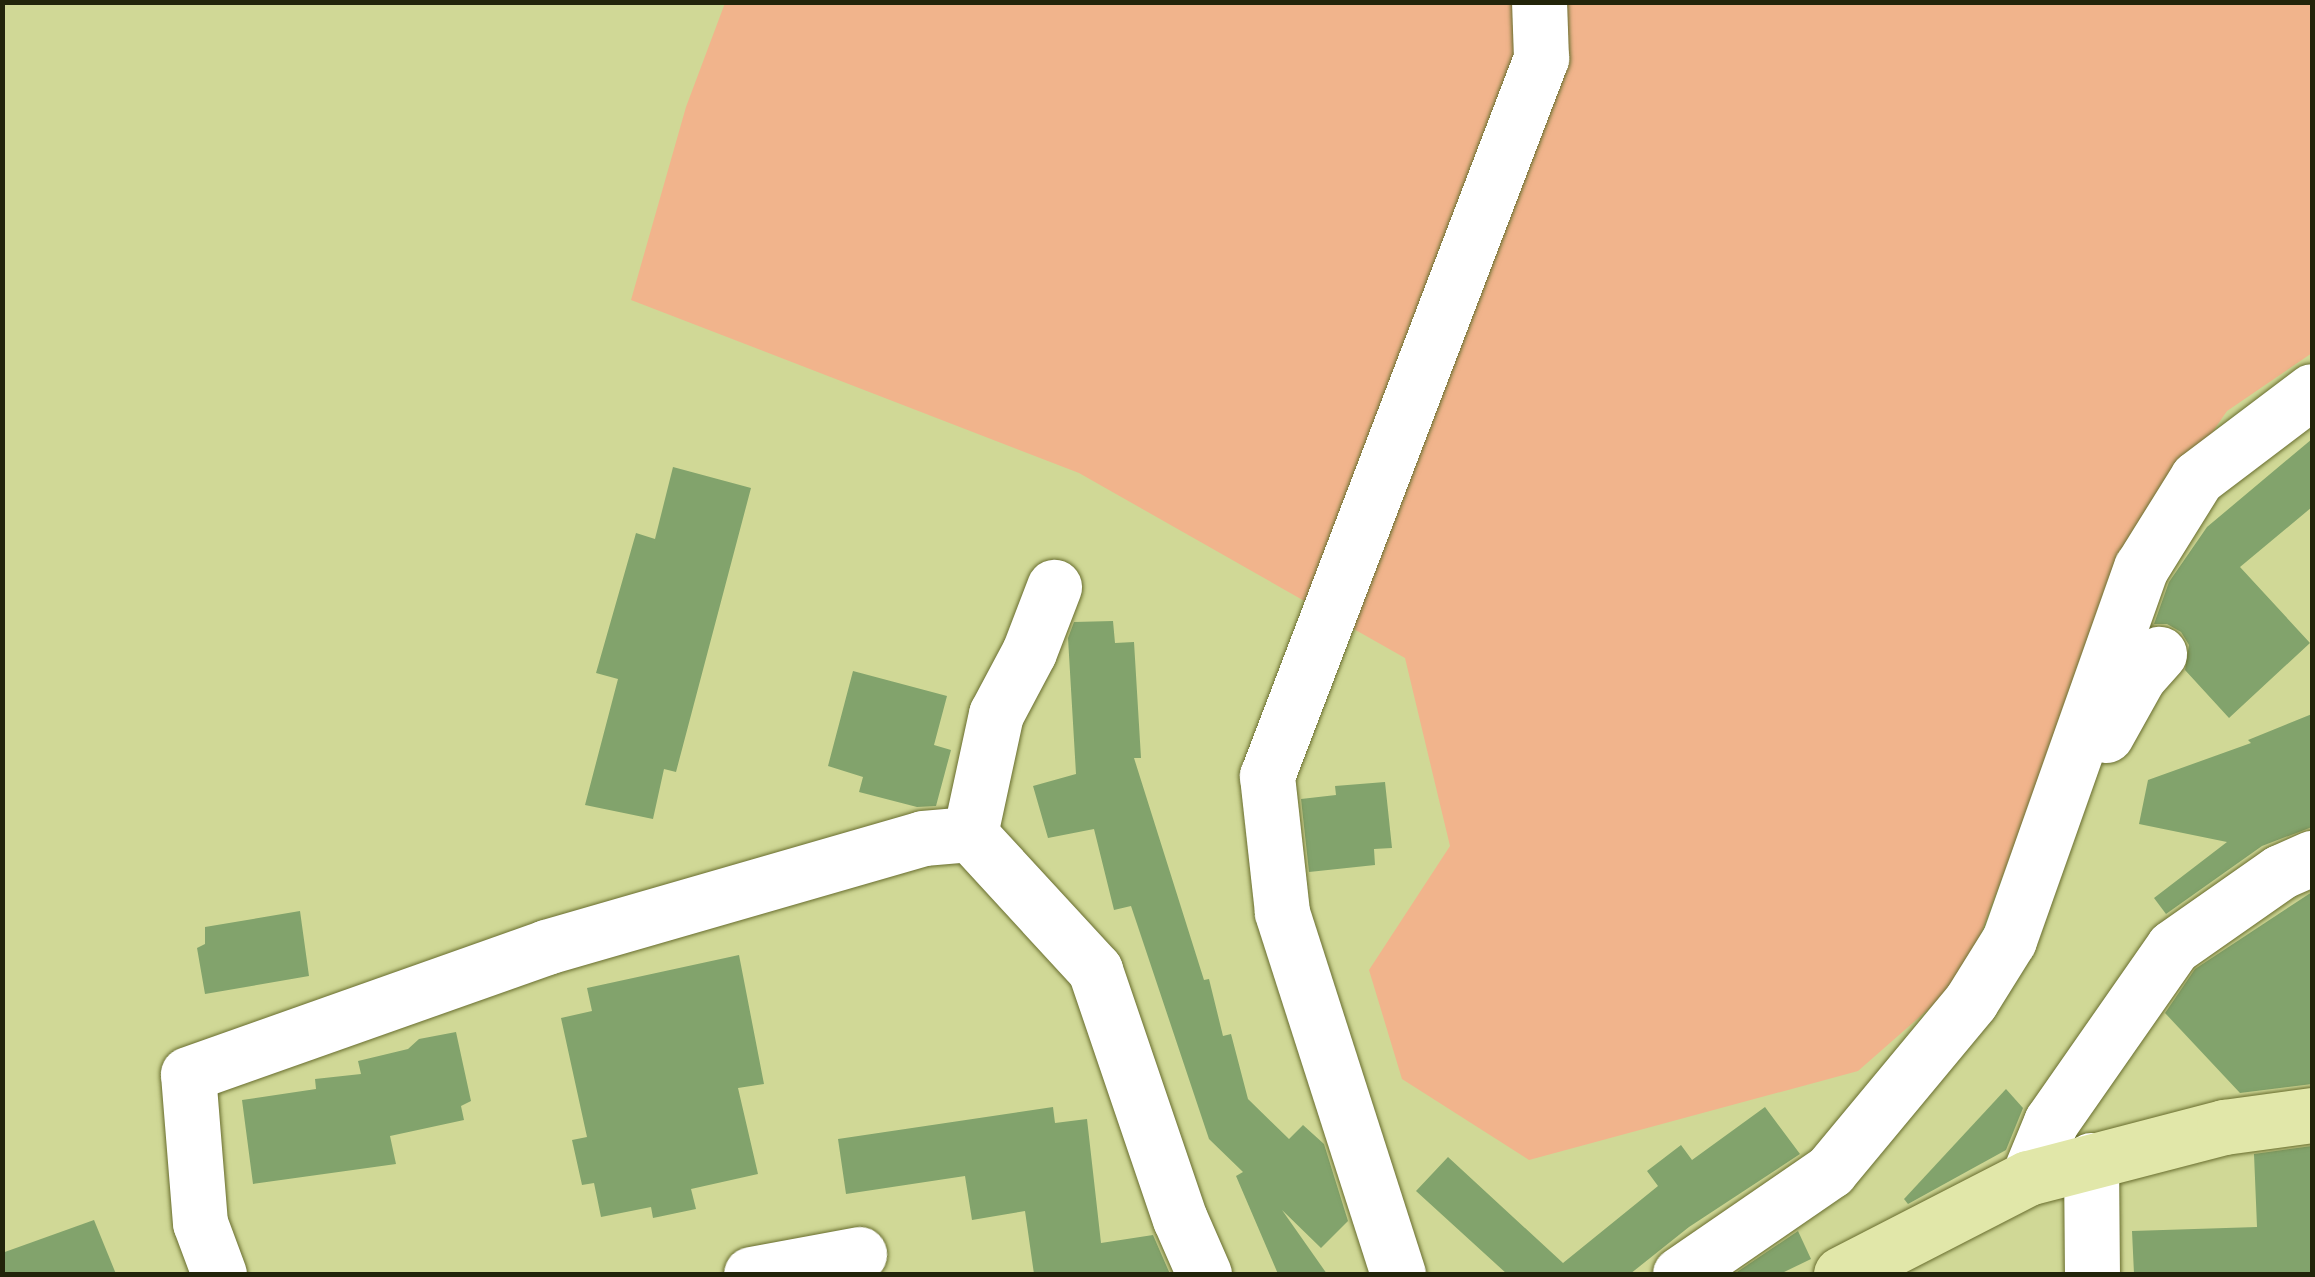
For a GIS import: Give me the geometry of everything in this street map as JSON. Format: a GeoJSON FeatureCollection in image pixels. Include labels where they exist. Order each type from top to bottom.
{"type":"FeatureCollection","features":[{"type":"Feature","properties":{"kind":"main road"},"geometry":{"type":"LineString","coordinates":[[1840,1274],[2028,1178],[2224,1128],[2312,1115]]}},
{"type":"Feature","properties":{"kind":"street"},"geometry":{"type":"LineString","coordinates":[[1398,1274],[1282,912],[1267,776],[1541,58],[1540,2]]}},
{"type":"Feature","properties":{"kind":"street"},"geometry":{"type":"LineString","coordinates":[[1680,1274],[1830,1171],[1971,1001],[2009,940],[2140,568],[2197,478],[2312,391]]}},
{"type":"Feature","properties":{"kind":"street"},"geometry":{"type":"LineString","coordinates":[[970,834],[996,714],[1029,652],[1054,587]]}},
{"type":"Feature","properties":{"kind":"street"},"geometry":{"type":"LineString","coordinates":[[2063,782],[2106,736],[2139,676],[2158,654]]}},
{"type":"Feature","properties":{"kind":"street"},"geometry":{"type":"LineString","coordinates":[[218,1274],[200,1222],[188,1074],[546,947],[924,838],[970,834]]}},
{"type":"Feature","properties":{"kind":"street"},"geometry":{"type":"LineString","coordinates":[[970,834],[1096,970],[1180,1219],[1204,1274]]}},
{"type":"Feature","properties":{"kind":"street"},"geometry":{"type":"LineString","coordinates":[[2028,1178],[2051,1122],[2173,947],[2280,872],[2312,858]]}},
{"type":"Feature","properties":{"kind":"street"},"geometry":{"type":"LineString","coordinates":[[2091,1160],[2092,1274]]}},
{"type":"Feature","properties":{"kind":"street"},"geometry":{"type":"LineString","coordinates":[[751,1274],[859,1254]]}},
{"type":"Feature","properties":{"kind":"shaded area"},"geometry":{"type":"Polygon","coordinates":[[[725,3],[2312,3],[2312,353],[2227,411],[2121,565],[1964,978],[1858,1071],[1529,1160],[1402,1079],[1369,970],[1450,846],[1405,658],[1079,473],[631,300],[686,107],[725,3]]]}},
{"type":"Feature","properties":{"kind":"building"},"geometry":{"type":"Polygon","coordinates":[[[2312,439],[2312,507],[2240,567],[2310,643],[2229,718],[2185,670],[2189,645],[2181,632],[2167,624],[2154,624],[2169,582],[2207,527],[2312,439]]]}},
{"type":"Feature","properties":{"kind":"building"},"geometry":{"type":"Polygon","coordinates":[[[673,467],[751,488],[676,772],[664,769],[653,819],[585,805],[618,679],[596,673],[636,533],[655,539],[673,467]]]}},
{"type":"Feature","properties":{"kind":"building"},"geometry":{"type":"Polygon","coordinates":[[[1113,621],[1115,643],[1134,642],[1141,758],[1134,758],[1204,980],[1209,979],[1223,1036],[1231,1034],[1248,1099],[1289,1139],[1303,1125],[1324,1144],[1348,1221],[1321,1248],[1282,1210],[1327,1274],[1278,1274],[1236,1176],[1243,1172],[1209,1139],[1131,906],[1114,910],[1094,829],[1048,838],[1033,786],[1076,774],[1068,638],[1074,622],[1113,621]]]}},
{"type":"Feature","properties":{"kind":"building"},"geometry":{"type":"Polygon","coordinates":[[[853,671],[947,696],[934,745],[951,750],[936,806],[917,807],[859,792],[863,777],[828,766],[853,671]]]}},
{"type":"Feature","properties":{"kind":"building"},"geometry":{"type":"Polygon","coordinates":[[[2312,714],[2312,827],[2262,846],[2166,914],[2154,898],[2227,842],[2139,824],[2148,780],[2251,743],[2248,740],[2312,714]]]}},
{"type":"Feature","properties":{"kind":"building"},"geometry":{"type":"Polygon","coordinates":[[[1385,782],[1392,848],[1374,849],[1375,865],[1309,872],[1301,799],[1336,795],[1335,786],[1385,782]]]}},
{"type":"Feature","properties":{"kind":"building"},"geometry":{"type":"Polygon","coordinates":[[[2312,892],[2312,1084],[2240,1093],[2165,1013],[2195,969],[2312,892]]]}},
{"type":"Feature","properties":{"kind":"building"},"geometry":{"type":"Polygon","coordinates":[[[300,911],[309,976],[205,994],[197,948],[205,944],[205,927],[300,911]]]}},
{"type":"Feature","properties":{"kind":"building"},"geometry":{"type":"Polygon","coordinates":[[[739,955],[764,1084],[738,1088],[758,1174],[691,1189],[696,1209],[653,1218],[651,1207],[601,1217],[594,1183],[582,1185],[572,1140],[587,1137],[561,1018],[592,1011],[587,988],[739,955]]]}},
{"type":"Feature","properties":{"kind":"building"},"geometry":{"type":"Polygon","coordinates":[[[456,1032],[471,1101],[461,1106],[464,1120],[390,1136],[396,1164],[253,1184],[242,1100],[316,1089],[315,1079],[361,1074],[358,1061],[408,1049],[419,1039],[456,1032]]]}},
{"type":"Feature","properties":{"kind":"building"},"geometry":{"type":"Polygon","coordinates":[[[2006,1089],[2023,1108],[2006,1150],[1908,1204],[1904,1199],[2006,1089]]]}},
{"type":"Feature","properties":{"kind":"building"},"geometry":{"type":"Polygon","coordinates":[[[1053,1107],[1055,1123],[1087,1119],[1101,1243],[1153,1235],[1170,1274],[1034,1274],[1025,1211],[972,1220],[965,1176],[846,1194],[838,1139],[1053,1107]]]}},
{"type":"Feature","properties":{"kind":"building"},"geometry":{"type":"Polygon","coordinates":[[[1765,1107],[1800,1154],[1689,1227],[1630,1274],[1507,1274],[1416,1191],[1448,1157],[1563,1263],[1658,1186],[1647,1171],[1681,1145],[1692,1160],[1765,1107]]]}},
{"type":"Feature","properties":{"kind":"building"},"geometry":{"type":"Polygon","coordinates":[[[2312,1146],[2312,1274],[2134,1274],[2132,1231],[2257,1227],[2254,1154],[2312,1146]]]}},
{"type":"Feature","properties":{"kind":"building"},"geometry":{"type":"Polygon","coordinates":[[[94,1220],[116,1274],[2,1274],[2,1253],[94,1220]]]}},
{"type":"Feature","properties":{"kind":"building"},"geometry":{"type":"Polygon","coordinates":[[[1798,1231],[1811,1259],[1780,1274],[1734,1274],[1798,1231]]]}}]}
